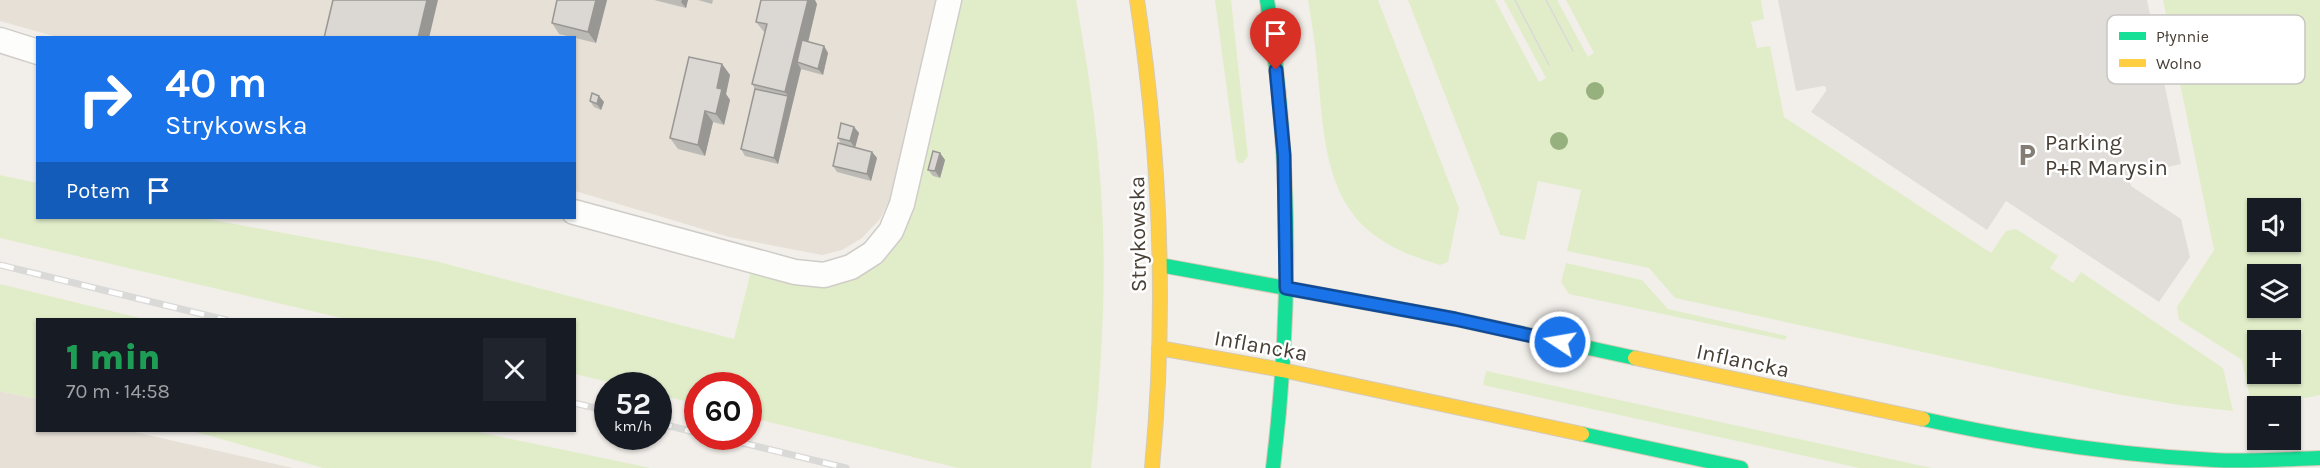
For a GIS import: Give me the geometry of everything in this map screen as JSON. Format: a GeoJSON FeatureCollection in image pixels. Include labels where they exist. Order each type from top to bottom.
{"type":"FeatureCollection","features":[{"type":"Feature","properties":{"kind":"main road","name":"Strykowska"},"geometry":{"type":"LineString","coordinates":[[1137,0],[1146,51],[1156,151],[1160,265],[1160,348],[1152,468]]}},
{"type":"Feature","properties":{"kind":"main road"},"geometry":{"type":"LineString","coordinates":[[1268,0],[1284,155],[1286,288],[1282,370],[1273,468]]}},
{"type":"Feature","properties":{"kind":"main road","name":"Inflancka"},"geometry":{"type":"LineString","coordinates":[[1160,265],[1455,319],[1969,429],[2172,457],[2217,460],[2320,458]]}},
{"type":"Feature","properties":{"kind":"main road","name":"Inflancka"},"geometry":{"type":"LineString","coordinates":[[1160,348],[1282,370],[1741,468]]}},
{"type":"Feature","properties":{"kind":"lane"},"geometry":{"type":"LineString","coordinates":[[576,213],[795,272],[824,275],[851,267],[873,253],[891,231],[902,204],[949,0]]}},
{"type":"Feature","properties":{"kind":"lane"},"geometry":{"type":"LineString","coordinates":[[0,40],[36,51]]}},
{"type":"Feature","properties":{"kind":"shaded area"},"geometry":{"type":"Polygon","coordinates":[[[0,0],[938,0],[894,191],[880,219],[862,238],[842,250],[822,255],[729,237],[576,191],[576,36],[53,36],[0,21],[0,0]]]}},
{"type":"Feature","properties":{"kind":"shaded area","name":"Parking P+R Marysin"},"geometry":{"type":"Polygon","coordinates":[[[1778,0],[2147,0],[2150,15],[2107,15],[2107,84],[2164,84],[2181,164],[2133,175],[2130,177],[2130,182],[2131,186],[2181,219],[2190,257],[2159,302],[2006,201],[1987,230],[1811,112],[1826,91],[1826,87],[1796,91],[1778,0]]]}},
{"type":"Feature","properties":{"kind":"shaded area"},"geometry":{"type":"Polygon","coordinates":[[[0,391],[36,399],[36,432],[134,432],[293,468],[0,468],[0,391]]]}},
{"type":"Feature","properties":{"kind":"green space"},"geometry":{"type":"Polygon","coordinates":[[[960,0],[1076,0],[1098,154],[1104,249],[1103,322],[1091,468],[958,468],[762,420],[762,372],[684,372],[684,401],[672,398],[672,372],[594,372],[594,379],[576,374],[576,318],[342,318],[0,238],[0,175],[36,183],[36,219],[207,219],[435,261],[734,339],[751,271],[797,284],[824,286],[876,264],[960,0]]]}},
{"type":"Feature","properties":{"kind":"green space"},"geometry":{"type":"Polygon","coordinates":[[[1215,0],[1231,0],[1248,156],[1243,163],[1238,163],[1236,159],[1215,0]]]}},
{"type":"Feature","properties":{"kind":"green space"},"geometry":{"type":"Polygon","coordinates":[[[1308,0],[1378,0],[1459,208],[1448,262],[1440,265],[1415,257],[1377,237],[1348,207],[1338,189],[1323,128],[1315,44],[1308,0]]]}},
{"type":"Feature","properties":{"kind":"green space"},"geometry":{"type":"Polygon","coordinates":[[[1408,0],[1495,0],[1539,82],[1546,78],[1504,0],[1557,0],[1588,57],[1594,53],[1566,0],[1761,0],[1764,19],[1751,22],[1757,48],[1770,46],[1784,117],[1991,253],[2006,231],[2016,229],[2058,256],[2050,268],[2073,283],[2081,272],[2223,368],[2233,411],[2179,405],[2116,394],[1675,298],[1649,268],[1567,251],[1581,190],[1538,181],[1525,240],[1500,235],[1408,0]]]}},
{"type":"Feature","properties":{"kind":"green space"},"geometry":{"type":"Polygon","coordinates":[[[2163,0],[2320,0],[2320,395],[2301,399],[2301,396],[2249,396],[2242,360],[2179,320],[2177,307],[2214,250],[2180,84],[2305,84],[2305,15],[2166,15],[2163,0]]]}},
{"type":"Feature","properties":{"kind":"green space"},"geometry":{"type":"Polygon","coordinates":[[[1566,263],[1642,280],[1668,309],[1787,336],[1785,340],[1569,294],[1561,282],[1566,263]]]}},
{"type":"Feature","properties":{"kind":"green space"},"geometry":{"type":"Polygon","coordinates":[[[0,284],[140,318],[36,318],[36,399],[0,391],[0,284]]]}},
{"type":"Feature","properties":{"kind":"green space"},"geometry":{"type":"Polygon","coordinates":[[[1486,371],[1932,468],[1859,468],[1483,385],[1486,371]]]}},
{"type":"Feature","properties":{"kind":"green space"},"geometry":{"type":"Polygon","coordinates":[[[197,432],[478,432],[651,468],[323,468],[197,432]]]}},
{"type":"Feature","properties":{"kind":"building"},"geometry":{"type":"Polygon","coordinates":[[[333,0],[427,0],[418,36],[324,36],[333,0]]]}},
{"type":"Feature","properties":{"kind":"building"},"geometry":{"type":"Polygon","coordinates":[[[557,0],[596,0],[588,32],[552,23],[557,0]]]}},
{"type":"Feature","properties":{"kind":"building"},"geometry":{"type":"Polygon","coordinates":[[[761,0],[808,0],[785,92],[752,84],[767,24],[756,22],[761,0]]]}},
{"type":"Feature","properties":{"kind":"building"},"geometry":{"type":"Polygon","coordinates":[[[802,40],[824,46],[818,69],[797,62],[802,40]]]}},
{"type":"Feature","properties":{"kind":"building"},"geometry":{"type":"Polygon","coordinates":[[[689,57],[722,64],[717,88],[722,89],[716,114],[705,111],[698,145],[670,138],[689,57]]]}},
{"type":"Feature","properties":{"kind":"building"},"geometry":{"type":"Polygon","coordinates":[[[755,89],[788,96],[774,158],[741,149],[755,89]]]}},
{"type":"Feature","properties":{"kind":"building"},"geometry":{"type":"Polygon","coordinates":[[[592,93],[599,96],[597,104],[590,101],[592,93]]]}},
{"type":"Feature","properties":{"kind":"building"},"geometry":{"type":"Polygon","coordinates":[[[841,123],[854,127],[850,141],[838,138],[841,123]]]}},
{"type":"Feature","properties":{"kind":"building"},"geometry":{"type":"Polygon","coordinates":[[[838,143],[872,152],[867,174],[833,166],[838,143]]]}},
{"type":"Feature","properties":{"kind":"building"},"geometry":{"type":"Polygon","coordinates":[[[933,151],[940,153],[935,171],[928,170],[933,151]]]}},
{"type":"Feature","properties":{"kind":"tram line"},"geometry":{"type":"LineString","coordinates":[[1515,0],[1549,65]]}},
{"type":"Feature","properties":{"kind":"tram line"},"geometry":{"type":"LineString","coordinates":[[1546,0],[1573,51]]}},
{"type":"Feature","properties":{"kind":"railway"},"geometry":{"type":"LineString","coordinates":[[0,265],[218,318]]}},
{"type":"Feature","properties":{"kind":"railway"},"geometry":{"type":"LineString","coordinates":[[576,403],[594,408]]}},
{"type":"Feature","properties":{"kind":"railway"},"geometry":{"type":"LineString","coordinates":[[672,426],[684,430]]}},
{"type":"Feature","properties":{"kind":"railway"},"geometry":{"type":"LineString","coordinates":[[762,448],[846,468]]}},
{"type":"Feature","properties":{"kind":"traffic: fast"},"geometry":{"type":"LineString","coordinates":[[1267,0],[1281,117],[1286,234],[1283,351],[1273,468]]}},
{"type":"Feature","properties":{"kind":"traffic: fast"},"geometry":{"type":"LineString","coordinates":[[1160,265],[1455,319],[1635,358]]}},
{"type":"Feature","properties":{"kind":"traffic: fast"},"geometry":{"type":"LineString","coordinates":[[1923,419],[2031,440],[2178,458],[2227,461],[2320,458]]}},
{"type":"Feature","properties":{"kind":"traffic: fast"},"geometry":{"type":"LineString","coordinates":[[1582,434],[1741,468]]}},
{"type":"Feature","properties":{"kind":"traffic: slow"},"geometry":{"type":"LineString","coordinates":[[1137,0],[1152,117],[1159,234],[1159,350],[1152,468]]}},
{"type":"Feature","properties":{"kind":"traffic: slow"},"geometry":{"type":"LineString","coordinates":[[1159,348],[1282,370],[1582,434]]}},
{"type":"Feature","properties":{"kind":"traffic: slow"},"geometry":{"type":"LineString","coordinates":[[1635,358],[1923,419]]}},
{"type":"Feature","properties":{"kind":"place","name":"Parking P+R Marysin"},"geometry":{"type":"Point","coordinates":[2027,155]}},
{"type":"Feature","properties":{"kind":"route"},"geometry":{"type":"LineString","coordinates":[[1276,70],[1284,155],[1286,288],[1455,319],[1560,342]]}}]}
